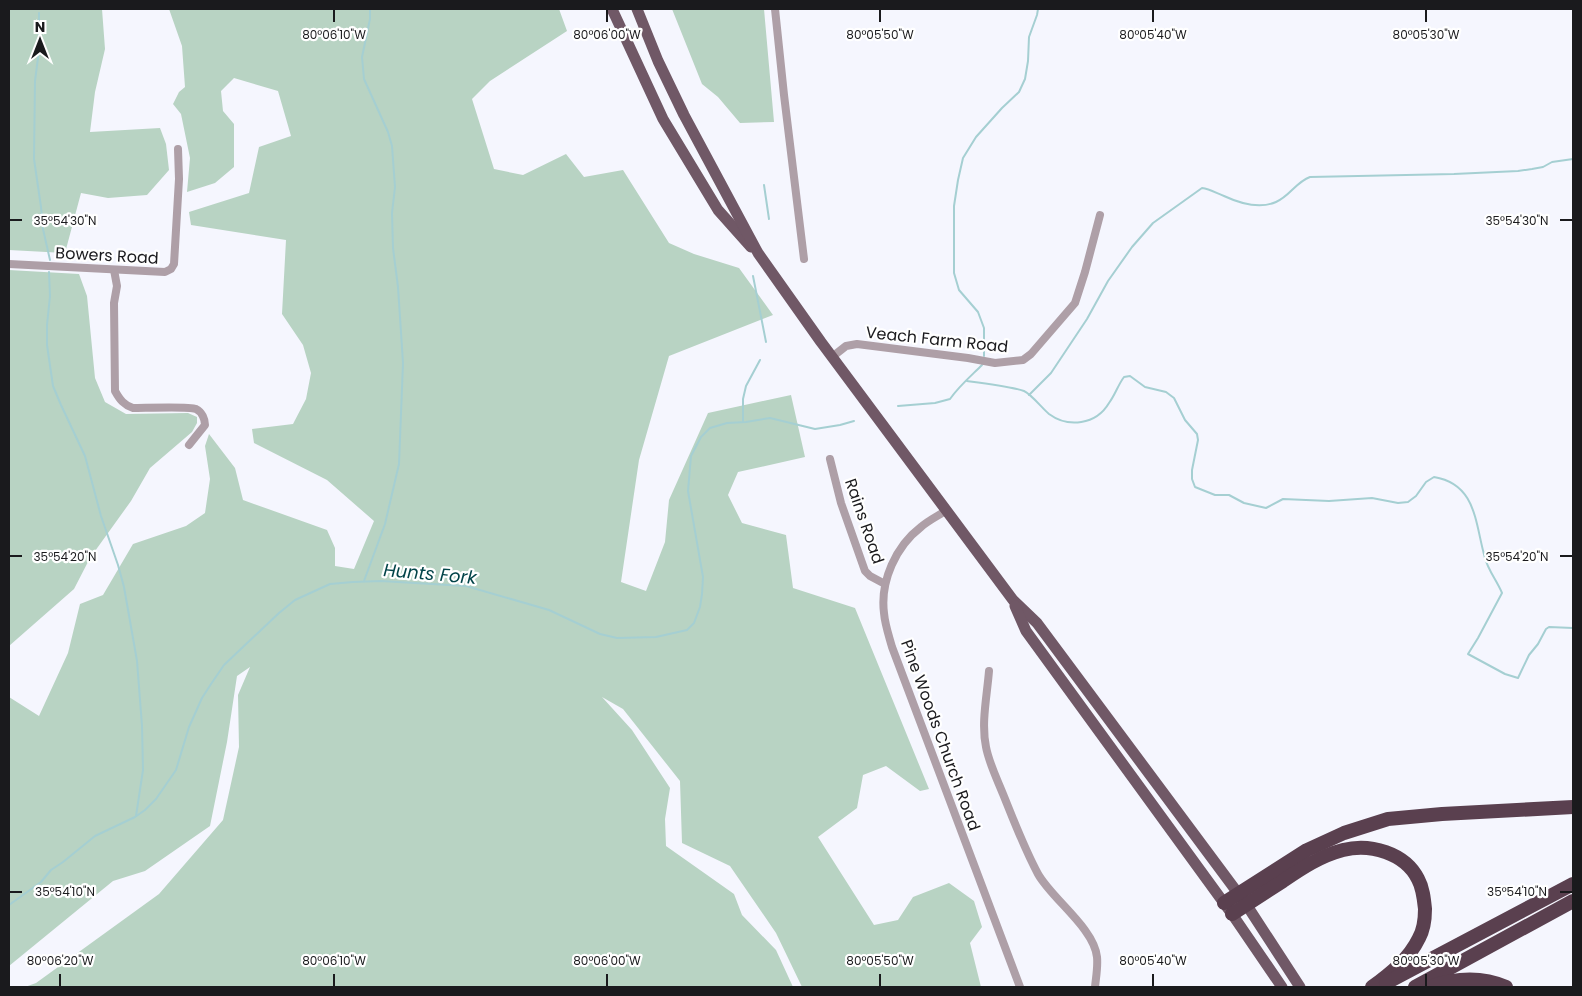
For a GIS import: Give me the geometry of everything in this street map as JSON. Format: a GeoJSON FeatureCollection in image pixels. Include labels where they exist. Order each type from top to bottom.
{"type":"FeatureCollection","features":[{"type":"Feature","properties":{"kind":"highway"},"geometry":{"type":"LineString","coordinates":[[1228,908],[1307,850],[1344,833],[1388,819],[1573,807]]}},
{"type":"Feature","properties":{"kind":"highway"},"geometry":{"type":"LineString","coordinates":[[1242,899],[1315,860],[1344,849],[1367,847],[1385,851],[1407,864],[1418,879],[1424,899],[1425,919],[1419,938],[1408,954],[1391,973],[1372,987]]}},
{"type":"Feature","properties":{"kind":"highway"},"geometry":{"type":"LineString","coordinates":[[1379,987],[1573,884]]}},
{"type":"Feature","properties":{"kind":"highway"},"geometry":{"type":"LineString","coordinates":[[1416,987],[1573,901]]}},
{"type":"Feature","properties":{"kind":"highway"},"geometry":{"type":"LineString","coordinates":[[1429,987],[1442,982],[1469,978],[1494,982],[1506,987]]}},
{"type":"Feature","properties":{"kind":"main road"},"geometry":{"type":"LineString","coordinates":[[612,9],[663,119],[718,210],[748,245],[758,253]]}},
{"type":"Feature","properties":{"kind":"main road"},"geometry":{"type":"LineString","coordinates":[[637,9],[658,61],[684,115],[758,253],[832,357],[1012,600],[1026,631],[1228,908],[1282,987]]}},
{"type":"Feature","properties":{"kind":"main road"},"geometry":{"type":"LineString","coordinates":[[1012,600],[1037,622],[1242,899],[1300,987]]}},
{"type":"Feature","properties":{"kind":"street"},"geometry":{"type":"LineString","coordinates":[[775,9],[804,259]]}},
{"type":"Feature","properties":{"kind":"street","name":"Bowers Road"},"geometry":{"type":"LineString","coordinates":[[9,264],[165,272],[171,269],[174,264],[177,231],[178,148]]}},
{"type":"Feature","properties":{"kind":"street","name":"Veach Farm Road"},"geometry":{"type":"LineString","coordinates":[[832,357],[846,346],[857,344],[995,363],[1023,360],[1031,354],[1075,303],[1086,272],[1100,215]]}},
{"type":"Feature","properties":{"kind":"street"},"geometry":{"type":"LineString","coordinates":[[114,270],[117,286],[114,303],[115,391],[125,406],[133,408],[192,408],[201,412],[205,425],[189,446]]}},
{"type":"Feature","properties":{"kind":"street","name":"Rains Road"},"geometry":{"type":"LineString","coordinates":[[830,459],[841,503],[865,571],[870,576],[886,584]]}},
{"type":"Feature","properties":{"kind":"street","name":"Pine Woods Church Road"},"geometry":{"type":"LineString","coordinates":[[947,510],[921,526],[906,541],[895,557],[883,599],[884,614],[892,647],[1020,987]]}},
{"type":"Feature","properties":{"kind":"street"},"geometry":{"type":"LineString","coordinates":[[988,672],[984,732],[991,764],[1014,823],[1038,873],[1046,887],[1076,920],[1093,946],[1097,955],[1095,987]]}},
{"type":"Feature","properties":{"kind":"green space"},"geometry":{"type":"Polygon","coordinates":[[[9,9],[102,9],[105,49],[95,92],[90,132],[160,128],[166,144],[169,170],[147,195],[108,198],[81,193],[65,253],[9,250],[9,9]]]}},
{"type":"Feature","properties":{"kind":"green space"},"geometry":{"type":"Polygon","coordinates":[[[169,9],[559,9],[567,31],[490,81],[472,99],[494,169],[523,175],[566,154],[584,177],[623,170],[669,243],[694,254],[739,268],[773,315],[669,356],[639,460],[621,582],[646,591],[665,542],[669,500],[708,413],[791,395],[805,457],[738,472],[728,495],[742,523],[786,535],[793,588],[855,608],[929,789],[920,791],[886,766],[863,775],[857,808],[818,837],[874,925],[898,920],[913,897],[949,883],[974,901],[982,927],[970,943],[981,987],[802,987],[776,933],[730,866],[682,843],[680,781],[623,709],[602,697],[632,730],[670,788],[665,819],[666,846],[734,894],[742,915],[776,950],[793,987],[25,987],[36,983],[159,894],[223,820],[239,747],[238,695],[250,667],[237,676],[227,742],[210,826],[145,871],[113,881],[9,966],[9,697],[39,716],[68,653],[80,604],[103,595],[133,544],[186,526],[205,513],[210,479],[205,446],[209,434],[235,468],[243,500],[327,530],[335,548],[335,566],[354,569],[374,521],[327,480],[254,443],[252,429],[293,424],[306,399],[311,373],[303,345],[282,314],[286,240],[191,225],[189,212],[249,193],[259,147],[291,136],[278,91],[234,78],[221,91],[223,111],[234,124],[234,167],[215,183],[187,192],[190,158],[181,114],[173,104],[179,92],[185,87],[182,46],[169,9]]]}},
{"type":"Feature","properties":{"kind":"green space"},"geometry":{"type":"Polygon","coordinates":[[[672,9],[764,9],[774,122],[740,123],[718,97],[702,84],[672,9]]]}},
{"type":"Feature","properties":{"kind":"green space"},"geometry":{"type":"Polygon","coordinates":[[[9,270],[79,274],[87,296],[95,378],[105,402],[126,414],[188,413],[197,417],[197,423],[192,432],[150,468],[131,501],[90,558],[74,589],[9,646],[9,270]]]}},
{"type":"Feature","properties":{"kind":"waterway"},"geometry":{"type":"LineString","coordinates":[[364,581],[385,524],[399,464],[403,363],[398,287],[393,248],[392,213],[395,187],[392,146],[388,132],[364,79],[362,57],[370,19],[370,9]]}},
{"type":"Feature","properties":{"kind":"waterway"},"geometry":{"type":"LineString","coordinates":[[984,356],[984,328],[978,312],[959,290],[954,273],[954,206],[958,180],[963,158],[976,137],[1019,92],[1025,79],[1029,37],[1038,9]]}},
{"type":"Feature","properties":{"kind":"waterway"},"geometry":{"type":"LineString","coordinates":[[39,13],[39,50],[35,81],[34,159],[43,229],[50,260]]}},
{"type":"Feature","properties":{"kind":"waterway"},"geometry":{"type":"LineString","coordinates":[[1029,395],[1051,373],[1087,319],[1108,281],[1132,247],[1153,223],[1202,188],[1243,203],[1263,205],[1276,202],[1310,177],[1518,171],[1543,167],[1552,162],[1573,159]]}},
{"type":"Feature","properties":{"kind":"waterway"},"geometry":{"type":"LineString","coordinates":[[764,185],[769,219]]}},
{"type":"Feature","properties":{"kind":"waterway"},"geometry":{"type":"LineString","coordinates":[[49,272],[50,296],[47,345],[53,386],[85,456],[101,516],[124,587],[137,661],[143,770],[136,816]]}},
{"type":"Feature","properties":{"kind":"waterway"},"geometry":{"type":"LineString","coordinates":[[753,276],[766,342]]}},
{"type":"Feature","properties":{"kind":"waterway"},"geometry":{"type":"LineString","coordinates":[[743,422],[743,399],[746,386],[760,360]]}},
{"type":"Feature","properties":{"kind":"waterway","name":"Hunts Fork"},"geometry":{"type":"LineString","coordinates":[[898,406],[935,403],[950,399],[961,385],[982,365]]}},
{"type":"Feature","properties":{"kind":"waterway","name":"Hunts Fork"},"geometry":{"type":"LineString","coordinates":[[967,381],[1024,391],[1056,418],[1065,421],[1081,422],[1097,416],[1109,403],[1124,377],[1130,376],[1145,387],[1166,392],[1174,398],[1185,420],[1197,434],[1198,440],[1192,470],[1192,479],[1195,487],[1215,495],[1229,495],[1244,503],[1266,508],[1283,499],[1329,501],[1372,498],[1398,503],[1408,502],[1416,496],[1426,482],[1434,477],[1448,481],[1459,488],[1472,507],[1486,562],[1502,593],[1468,654],[1505,674],[1518,678],[1529,655],[1538,644],[1546,629],[1549,627],[1573,628]]}},
{"type":"Feature","properties":{"kind":"waterway","name":"Hunts Fork"},"geometry":{"type":"LineString","coordinates":[[9,905],[41,882],[51,870],[95,836],[135,817],[156,799],[176,770],[189,727],[202,698],[224,665],[295,600],[330,584],[353,582],[381,581],[466,586],[549,610],[600,634],[617,638],[656,637],[687,630],[694,623],[700,607],[702,594],[703,577],[688,491],[691,456],[701,437],[710,428],[727,423],[770,418],[815,429],[854,421]]}}]}
